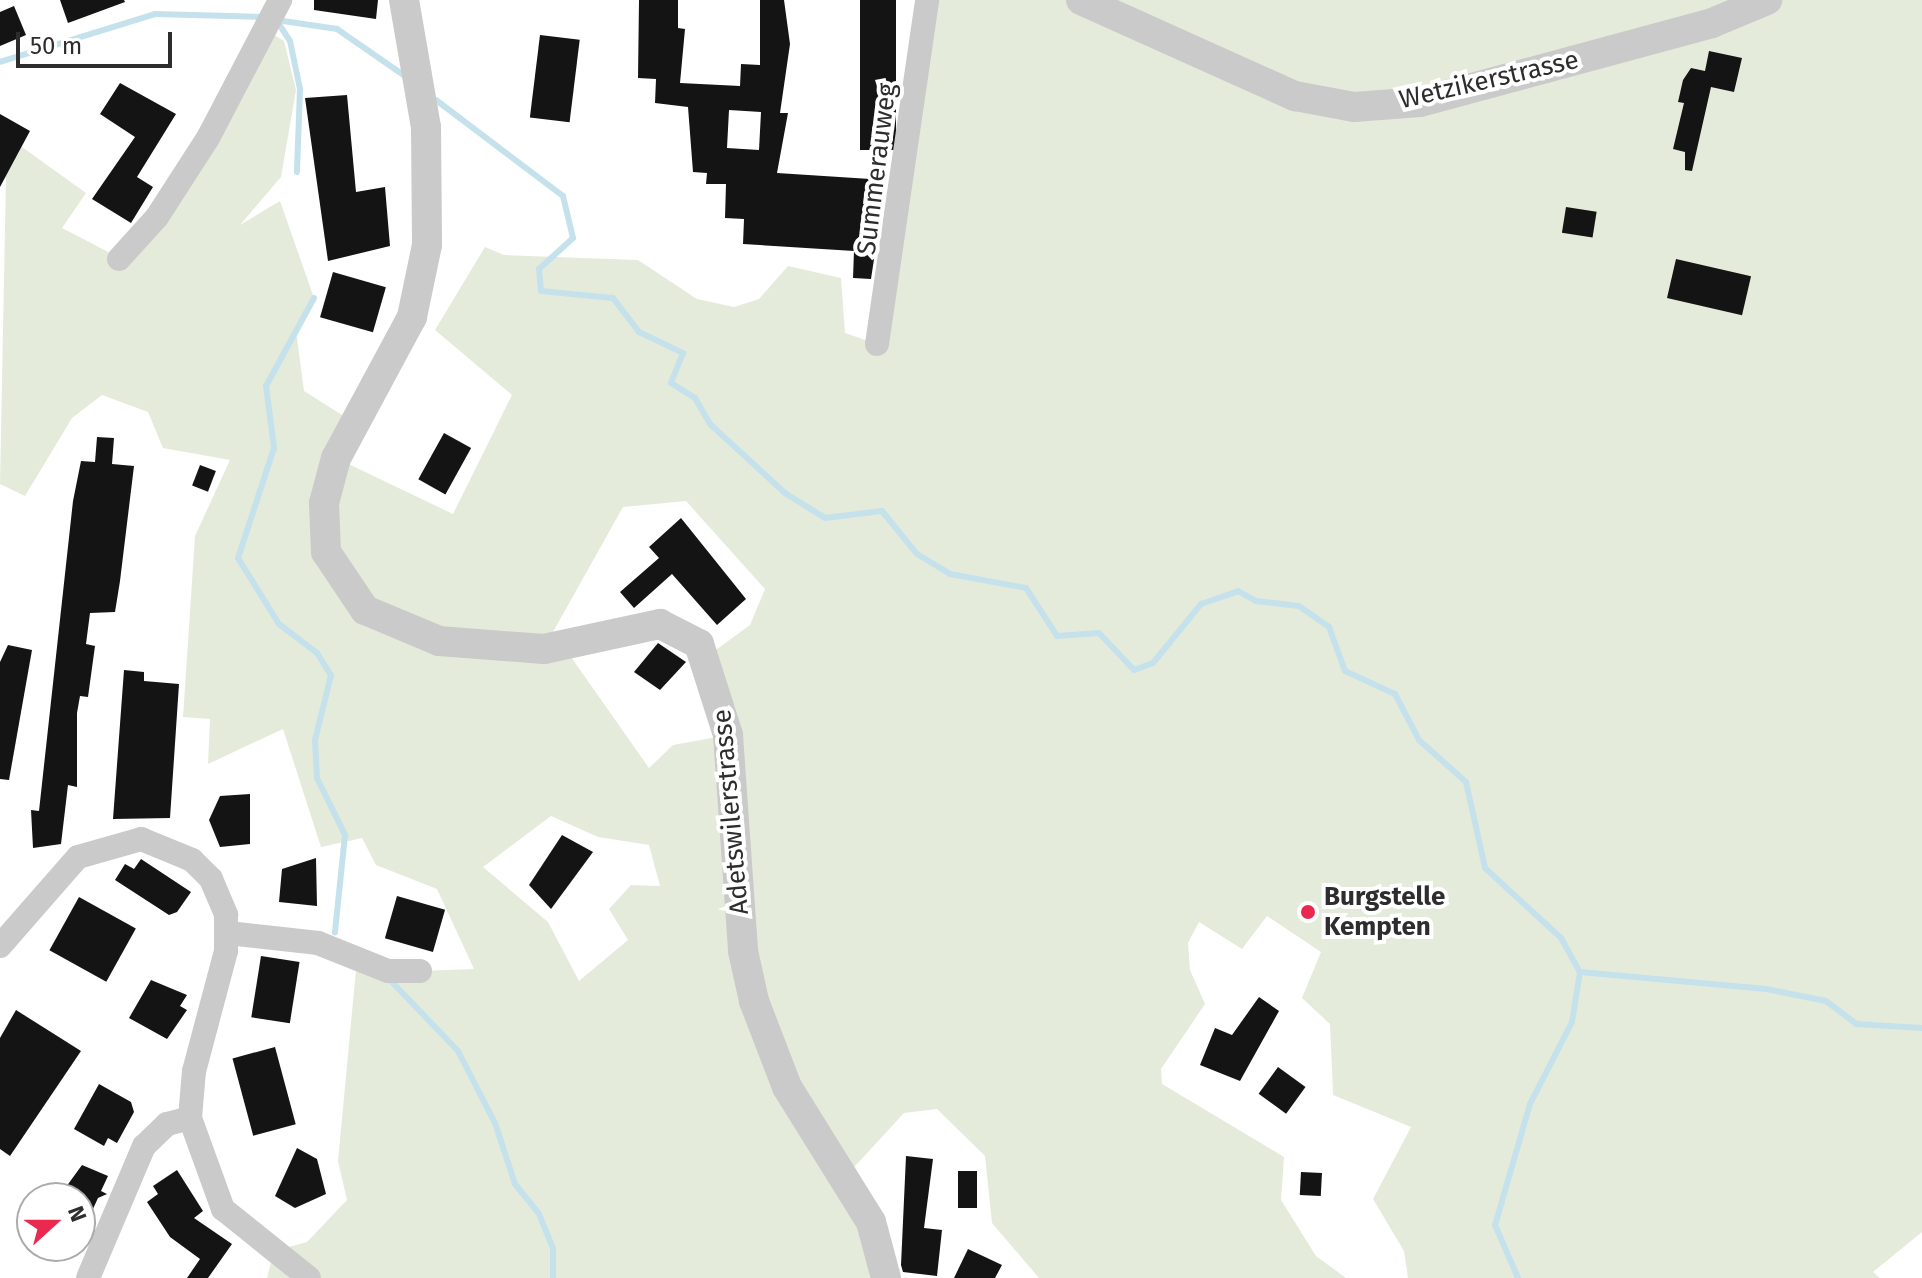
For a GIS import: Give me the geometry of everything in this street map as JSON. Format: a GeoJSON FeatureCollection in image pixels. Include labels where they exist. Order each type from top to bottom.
{"type":"FeatureCollection","features":[{"type":"Feature","properties":{"kind":"street","name":"Adetswilerstrasse"},"geometry":{"type":"LineString","coordinates":[[404,0],[426,127],[426,258],[412,317],[336,458],[324,503],[326,552],[365,610],[439,641],[544,649],[660,624],[699,644],[728,735],[743,951],[754,1001],[787,1087],[871,1222],[886,1278]]}},
{"type":"Feature","properties":{"kind":"street","name":"Summerauweg"},"geometry":{"type":"LineString","coordinates":[[877,344],[927,0]]}},
{"type":"Feature","properties":{"kind":"street","name":"Wetzikerstrasse"},"geometry":{"type":"LineString","coordinates":[[1081,0],[1295,96],[1354,107],[1420,102],[1712,23],[1767,0]]}},
{"type":"Feature","properties":{"kind":"street"},"geometry":{"type":"LineString","coordinates":[[119,259],[157,217],[208,138],[274,12]]}},
{"type":"Feature","properties":{"kind":"street"},"geometry":{"type":"LineString","coordinates":[[0,946],[78,857],[141,839],[192,860],[211,879],[228,933],[190,1118],[223,1209],[309,1278]]}},
{"type":"Feature","properties":{"kind":"street"},"geometry":{"type":"LineString","coordinates":[[228,933],[318,943],[388,971],[420,971]]}},
{"type":"Feature","properties":{"kind":"street"},"geometry":{"type":"LineString","coordinates":[[88,1278],[144,1146],[167,1124],[190,1118]]}},
{"type":"Feature","properties":{"kind":"green space"},"geometry":{"type":"Polygon","coordinates":[[[927,0],[1922,0],[1922,1232],[1873,1272],[1880,1278],[1408,1278],[1404,1251],[1373,1199],[1411,1127],[1333,1095],[1330,1024],[1302,998],[1321,952],[1267,916],[1242,949],[1199,922],[1188,943],[1190,970],[1205,1004],[1161,1069],[1162,1084],[1284,1157],[1281,1200],[1316,1256],[1346,1278],[1039,1278],[992,1223],[985,1156],[937,1109],[904,1113],[845,1177],[886,1278],[267,1278],[274,1251],[307,1242],[347,1200],[338,1161],[357,959],[420,971],[474,969],[437,889],[376,865],[362,838],[321,847],[283,729],[208,764],[210,719],[183,717],[195,536],[230,460],[163,448],[148,412],[102,395],[72,418],[25,496],[0,484],[6,176],[22,147],[86,193],[62,228],[120,258],[266,30],[284,41],[296,90],[281,177],[240,225],[280,201],[314,298],[296,330],[304,391],[350,420],[336,458],[453,514],[512,395],[435,330],[485,247],[504,255],[638,260],[697,299],[734,307],[759,299],[788,266],[841,278],[845,333],[877,344],[927,0]],[[686,501],[623,507],[544,648],[564,647],[649,768],[673,745],[728,735],[706,657],[750,625],[765,589],[686,501]],[[551,816],[483,867],[548,922],[579,981],[628,940],[609,909],[631,885],[660,886],[649,845],[598,837],[551,816]]]}},
{"type":"Feature","properties":{"kind":"building"},"geometry":{"type":"Polygon","coordinates":[[[60,0],[124,0],[125,2],[68,23],[60,0]]]}},
{"type":"Feature","properties":{"kind":"building"},"geometry":{"type":"Polygon","coordinates":[[[314,0],[378,0],[376,19],[314,10],[314,0]]]}},
{"type":"Feature","properties":{"kind":"building"},"geometry":{"type":"Polygon","coordinates":[[[639,0],[678,0],[678,28],[685,29],[680,83],[740,86],[741,64],[760,65],[760,0],[784,0],[790,44],[780,113],[788,113],[777,173],[886,180],[871,279],[853,278],[854,251],[743,244],[744,219],[725,218],[726,184],[706,184],[707,173],[693,172],[688,107],[655,103],[656,79],[638,78],[639,0]],[[729,110],[727,148],[759,150],[761,112],[729,110]]]}},
{"type":"Feature","properties":{"kind":"building"},"geometry":{"type":"Polygon","coordinates":[[[860,0],[896,0],[896,150],[860,150],[860,0]]]}},
{"type":"Feature","properties":{"kind":"building"},"geometry":{"type":"Polygon","coordinates":[[[14,6],[26,35],[0,46],[0,12],[14,6]]]}},
{"type":"Feature","properties":{"kind":"building"},"geometry":{"type":"Polygon","coordinates":[[[540,35],[580,40],[570,122],[530,117],[540,35]]]}},
{"type":"Feature","properties":{"kind":"building"},"geometry":{"type":"Polygon","coordinates":[[[1709,51],[1742,58],[1734,92],[1711,87],[1692,171],[1685,170],[1685,152],[1673,149],[1684,103],[1678,102],[1683,80],[1691,68],[1705,71],[1709,51]]]}},
{"type":"Feature","properties":{"kind":"building"},"geometry":{"type":"Polygon","coordinates":[[[120,83],[176,114],[137,177],[153,187],[131,223],[92,199],[135,137],[100,114],[120,83]]]}},
{"type":"Feature","properties":{"kind":"building"},"geometry":{"type":"Polygon","coordinates":[[[347,95],[356,192],[385,187],[390,246],[328,261],[305,98],[347,95]]]}},
{"type":"Feature","properties":{"kind":"building"},"geometry":{"type":"Polygon","coordinates":[[[0,114],[30,131],[0,187],[0,114]]]}},
{"type":"Feature","properties":{"kind":"building"},"geometry":{"type":"Polygon","coordinates":[[[1566,207],[1597,212],[1593,238],[1562,233],[1566,207]]]}},
{"type":"Feature","properties":{"kind":"building"},"geometry":{"type":"Polygon","coordinates":[[[1676,259],[1751,276],[1742,315],[1667,298],[1676,259]]]}},
{"type":"Feature","properties":{"kind":"building"},"geometry":{"type":"Polygon","coordinates":[[[333,272],[386,287],[373,332],[320,317],[333,272]]]}},
{"type":"Feature","properties":{"kind":"building"},"geometry":{"type":"Polygon","coordinates":[[[444,433],[471,448],[445,494],[418,479],[444,433]]]}},
{"type":"Feature","properties":{"kind":"building"},"geometry":{"type":"Polygon","coordinates":[[[97,437],[114,438],[112,464],[134,466],[120,581],[115,612],[90,613],[86,644],[95,646],[88,697],[80,696],[77,713],[77,787],[68,785],[61,844],[33,848],[31,810],[39,811],[73,501],[81,461],[95,462],[97,437]]]}},
{"type":"Feature","properties":{"kind":"building"},"geometry":{"type":"Polygon","coordinates":[[[200,465],[216,471],[208,492],[192,486],[200,465]]]}},
{"type":"Feature","properties":{"kind":"building"},"geometry":{"type":"Polygon","coordinates":[[[681,518],[746,599],[717,625],[672,574],[634,608],[620,592],[659,558],[649,547],[681,518]]]}},
{"type":"Feature","properties":{"kind":"building"},"geometry":{"type":"Polygon","coordinates":[[[658,643],[686,662],[660,690],[634,672],[658,643]]]}},
{"type":"Feature","properties":{"kind":"building"},"geometry":{"type":"Polygon","coordinates":[[[8,645],[32,650],[9,780],[0,779],[0,662],[8,645]]]}},
{"type":"Feature","properties":{"kind":"building"},"geometry":{"type":"Polygon","coordinates":[[[124,670],[144,672],[144,681],[179,684],[170,818],[113,819],[124,670]]]}},
{"type":"Feature","properties":{"kind":"building"},"geometry":{"type":"Polygon","coordinates":[[[250,794],[250,844],[220,847],[209,820],[220,796],[250,794]]]}},
{"type":"Feature","properties":{"kind":"building"},"geometry":{"type":"Polygon","coordinates":[[[562,835],[593,852],[551,909],[529,885],[562,835]]]}},
{"type":"Feature","properties":{"kind":"building"},"geometry":{"type":"Polygon","coordinates":[[[316,858],[317,906],[279,902],[282,869],[316,858]]]}},
{"type":"Feature","properties":{"kind":"building"},"geometry":{"type":"Polygon","coordinates":[[[141,859],[191,892],[177,912],[169,915],[115,880],[125,864],[134,869],[141,859]]]}},
{"type":"Feature","properties":{"kind":"building"},"geometry":{"type":"Polygon","coordinates":[[[397,896],[445,910],[433,952],[385,938],[397,896]]]}},
{"type":"Feature","properties":{"kind":"building"},"geometry":{"type":"Polygon","coordinates":[[[79,897],[136,929],[106,982],[49,950],[79,897]]]}},
{"type":"Feature","properties":{"kind":"building"},"geometry":{"type":"Polygon","coordinates":[[[261,956],[300,962],[290,1023],[251,1017],[261,956]]]}},
{"type":"Feature","properties":{"kind":"building"},"geometry":{"type":"Polygon","coordinates":[[[151,980],[187,995],[180,1006],[187,1010],[167,1039],[129,1018],[151,980]]]}},
{"type":"Feature","properties":{"kind":"building"},"geometry":{"type":"Polygon","coordinates":[[[1259,997],[1279,1011],[1240,1081],[1200,1065],[1215,1028],[1232,1035],[1259,997]]]}},
{"type":"Feature","properties":{"kind":"building"},"geometry":{"type":"Polygon","coordinates":[[[16,1010],[81,1051],[10,1156],[0,1149],[0,1038],[16,1010]]]}},
{"type":"Feature","properties":{"kind":"building"},"geometry":{"type":"Polygon","coordinates":[[[275,1047],[296,1124],[253,1136],[232,1058],[275,1047]]]}},
{"type":"Feature","properties":{"kind":"building"},"geometry":{"type":"Polygon","coordinates":[[[1278,1067],[1306,1087],[1286,1114],[1259,1094],[1278,1067]]]}},
{"type":"Feature","properties":{"kind":"building"},"geometry":{"type":"Polygon","coordinates":[[[99,1084],[131,1102],[134,1112],[117,1143],[108,1138],[104,1146],[74,1129],[99,1084]]]}},
{"type":"Feature","properties":{"kind":"building"},"geometry":{"type":"Polygon","coordinates":[[[297,1148],[317,1159],[326,1194],[295,1208],[275,1196],[297,1148]]]}},
{"type":"Feature","properties":{"kind":"building"},"geometry":{"type":"Polygon","coordinates":[[[906,1156],[933,1159],[924,1228],[942,1230],[937,1276],[903,1272],[901,1265],[906,1156]]]}},
{"type":"Feature","properties":{"kind":"building"},"geometry":{"type":"Polygon","coordinates":[[[82,1165],[108,1176],[101,1191],[107,1194],[96,1202],[96,1182],[70,1182],[82,1165]]]}},
{"type":"Feature","properties":{"kind":"building"},"geometry":{"type":"Polygon","coordinates":[[[177,1170],[203,1211],[194,1218],[232,1244],[208,1278],[187,1278],[200,1259],[170,1237],[147,1202],[158,1194],[153,1186],[177,1170]]]}},
{"type":"Feature","properties":{"kind":"building"},"geometry":{"type":"Polygon","coordinates":[[[958,1171],[977,1171],[977,1208],[958,1208],[958,1171]]]}},
{"type":"Feature","properties":{"kind":"building"},"geometry":{"type":"Polygon","coordinates":[[[1301,1172],[1322,1173],[1321,1196],[1300,1195],[1301,1172]]]}},
{"type":"Feature","properties":{"kind":"building"},"geometry":{"type":"Polygon","coordinates":[[[968,1249],[1002,1265],[995,1278],[954,1278],[968,1249]]]}},
{"type":"Feature","properties":{"kind":"waterway"},"geometry":{"type":"LineString","coordinates":[[0,62],[155,14],[265,17]]}},
{"type":"Feature","properties":{"kind":"waterway"},"geometry":{"type":"LineString","coordinates":[[276,20],[337,29],[405,76]]}},
{"type":"Feature","properties":{"kind":"waterway"},"geometry":{"type":"LineString","coordinates":[[277,21],[290,41],[300,89],[297,172]]}},
{"type":"Feature","properties":{"kind":"waterway"},"geometry":{"type":"LineString","coordinates":[[436,100],[563,196],[573,238],[539,269],[541,291],[613,298],[639,332],[683,353],[671,383],[695,398],[710,424],[785,493],[825,518],[882,511],[917,554],[950,574],[1026,588],[1057,636],[1099,633],[1134,670],[1153,663],[1201,604],[1238,591],[1256,601],[1299,606],[1329,627],[1345,671],[1395,694],[1419,740],[1466,782],[1485,868],[1561,938],[1580,972],[1572,1022],[1530,1104],[1495,1225],[1518,1278]]}},
{"type":"Feature","properties":{"kind":"waterway"},"geometry":{"type":"LineString","coordinates":[[314,298],[266,386],[274,448],[238,558],[279,624],[317,653],[331,675],[315,740],[317,778],[345,835],[335,932]]}},
{"type":"Feature","properties":{"kind":"waterway"},"geometry":{"type":"LineString","coordinates":[[1580,972],[1766,989],[1826,1001],[1856,1024],[1922,1028]]}},
{"type":"Feature","properties":{"kind":"waterway"},"geometry":{"type":"LineString","coordinates":[[390,980],[458,1051],[495,1123],[515,1184],[539,1214],[553,1249],[553,1278]]}},
{"type":"Feature","properties":{"kind":"place","name":"Burgstelle Kempten"},"geometry":{"type":"Point","coordinates":[1308,912]}}]}
